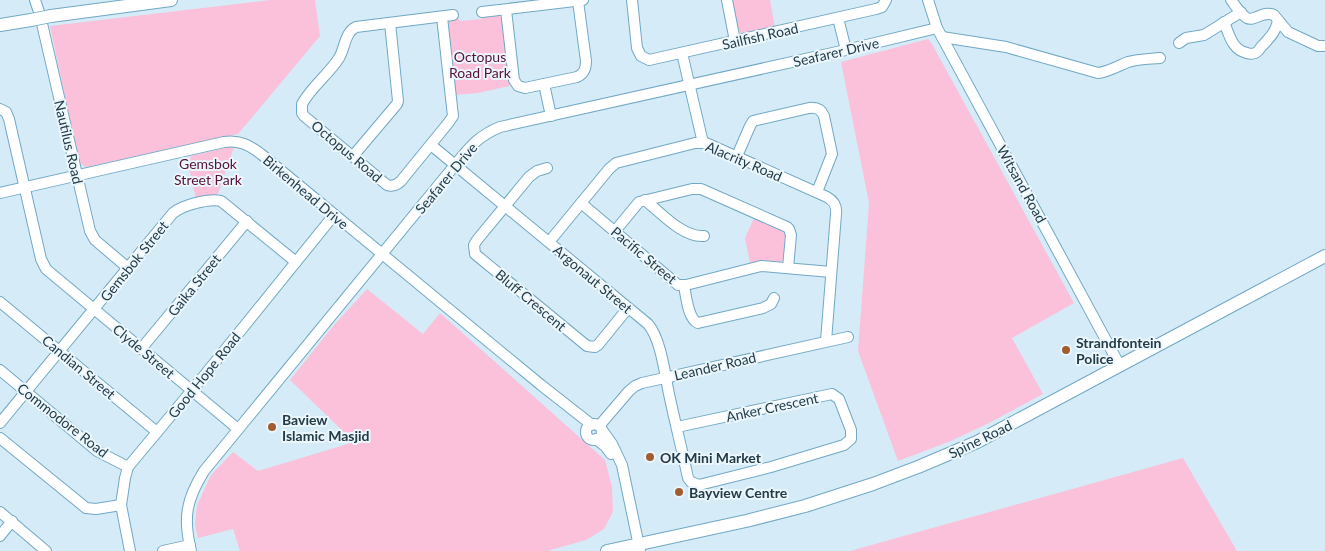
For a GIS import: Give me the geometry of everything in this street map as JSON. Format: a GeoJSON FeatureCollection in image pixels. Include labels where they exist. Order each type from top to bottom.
{"type":"FeatureCollection","features":[{"type":"Feature","properties":{"kind":"main road"},"geometry":{"type":"LineString","coordinates":[[0,25],[51,16],[171,0]]}},
{"type":"Feature","properties":{"kind":"main road","name":"Spine Road"},"geometry":{"type":"LineString","coordinates":[[607,551],[639,547],[777,514],[873,484],[918,467],[977,442],[1325,256]]}},
{"type":"Feature","properties":{"kind":"street","name":"Nautilus Road"},"geometry":{"type":"LineString","coordinates":[[35,0],[90,232],[98,243],[128,268]]}},
{"type":"Feature","properties":{"kind":"street"},"geometry":{"type":"LineString","coordinates":[[482,12],[581,0],[586,66],[581,75],[525,88],[518,86],[516,84],[506,10]]}},
{"type":"Feature","properties":{"kind":"street","name":"Sailfish Road"},"geometry":{"type":"LineString","coordinates":[[632,0],[637,48],[641,56],[649,60],[876,10],[882,7],[886,0]]}},
{"type":"Feature","properties":{"kind":"street"},"geometry":{"type":"LineString","coordinates":[[727,0],[735,41]]}},
{"type":"Feature","properties":{"kind":"street","name":"Witsand Road"},"geometry":{"type":"LineString","coordinates":[[928,0],[940,33],[1120,366]]}},
{"type":"Feature","properties":{"kind":"street"},"geometry":{"type":"LineString","coordinates":[[1231,0],[1246,18],[1250,19],[1266,13],[1274,15],[1288,32],[1318,46],[1325,46]]}},
{"type":"Feature","properties":{"kind":"street"},"geometry":{"type":"LineString","coordinates":[[1179,43],[1186,38],[1204,35],[1241,12]]}},
{"type":"Feature","properties":{"kind":"street","name":"Octopus Road"},"geometry":{"type":"LineString","coordinates":[[442,17],[453,116],[401,181],[393,186],[387,185],[304,116],[302,104],[340,56],[350,31],[356,27],[442,17],[453,16]]}},
{"type":"Feature","properties":{"kind":"street"},"geometry":{"type":"LineString","coordinates":[[838,18],[846,50]]}},
{"type":"Feature","properties":{"kind":"street"},"geometry":{"type":"LineString","coordinates":[[1224,22],[1236,47],[1244,52],[1253,54],[1258,52],[1273,35],[1278,21]]}},
{"type":"Feature","properties":{"kind":"street"},"geometry":{"type":"LineString","coordinates":[[353,156],[398,101],[390,23]]}},
{"type":"Feature","properties":{"kind":"street"},"geometry":{"type":"LineString","coordinates":[[940,33],[1006,48],[1098,73],[1103,73],[1128,62],[1160,58]]}},
{"type":"Feature","properties":{"kind":"street","name":"Seafarer Drive"},"geometry":{"type":"LineString","coordinates":[[190,548],[186,518],[187,508],[192,491],[204,471],[455,165],[474,143],[485,134],[500,127],[846,50],[940,33]]}},
{"type":"Feature","properties":{"kind":"street"},"geometry":{"type":"LineString","coordinates":[[682,53],[703,143]]}},
{"type":"Feature","properties":{"kind":"street"},"geometry":{"type":"LineString","coordinates":[[544,84],[551,116]]}},
{"type":"Feature","properties":{"kind":"street"},"geometry":{"type":"LineString","coordinates":[[737,156],[753,121],[809,108],[817,108],[824,116],[832,154],[817,192]]}},
{"type":"Feature","properties":{"kind":"street","name":"Clyde Street"},"geometry":{"type":"LineString","coordinates":[[0,109],[8,114],[43,264],[48,272],[238,429]]}},
{"type":"Feature","properties":{"kind":"street","name":"Birkenhead Drive"},"geometry":{"type":"LineString","coordinates":[[0,193],[224,142],[239,142],[252,147],[595,430],[617,453],[622,464],[639,547]]}},
{"type":"Feature","properties":{"kind":"street","name":"Alacrity Road"},"geometry":{"type":"LineString","coordinates":[[548,242],[608,169],[616,163],[686,145],[703,143],[817,192],[834,203],[836,210],[826,341]]}},
{"type":"Feature","properties":{"kind":"street","name":"Argonaut Street"},"geometry":{"type":"LineString","coordinates":[[431,145],[648,324],[655,335],[676,427]]}},
{"type":"Feature","properties":{"kind":"street"},"geometry":{"type":"LineString","coordinates":[[506,206],[529,177],[537,171],[547,168]]}},
{"type":"Feature","properties":{"kind":"street"},"geometry":{"type":"LineString","coordinates":[[615,231],[639,202],[692,189],[701,189],[787,227],[790,235],[788,268]]}},
{"type":"Feature","properties":{"kind":"street","name":"Gemsbok Street"},"geometry":{"type":"LineString","coordinates":[[0,423],[173,213],[184,206],[217,200],[226,204],[296,262]]}},
{"type":"Feature","properties":{"kind":"street"},"geometry":{"type":"LineString","coordinates":[[645,200],[685,232],[704,236]]}},
{"type":"Feature","properties":{"kind":"street","name":"Pacific Street"},"geometry":{"type":"LineString","coordinates":[[581,203],[678,284],[684,285],[761,266],[831,272]]}},
{"type":"Feature","properties":{"kind":"street","name":"Bluff Crescent"},"geometry":{"type":"LineString","coordinates":[[506,206],[474,245],[477,256],[587,346],[594,347],[598,345],[628,308]]}},
{"type":"Feature","properties":{"kind":"street","name":"Good Hope Road"},"geometry":{"type":"LineString","coordinates":[[130,551],[120,505],[128,467],[334,215]]}},
{"type":"Feature","properties":{"kind":"street","name":"Gaika Street"},"geometry":{"type":"LineString","coordinates":[[141,349],[247,221]]}},
{"type":"Feature","properties":{"kind":"street"},"geometry":{"type":"LineString","coordinates":[[684,285],[692,318],[698,323],[763,308],[771,304],[774,298]]}},
{"type":"Feature","properties":{"kind":"street","name":"Candian Street"},"geometry":{"type":"LineString","coordinates":[[0,302],[157,432]]}},
{"type":"Feature","properties":{"kind":"street","name":"Leander Road"},"geometry":{"type":"LineString","coordinates":[[595,430],[634,386],[642,383],[848,337]]}},
{"type":"Feature","properties":{"kind":"street","name":"Commodore Road"},"geometry":{"type":"LineString","coordinates":[[0,370],[97,451],[128,467]]}},
{"type":"Feature","properties":{"kind":"street","name":"Anker Crescent"},"geometry":{"type":"LineString","coordinates":[[832,394],[839,399],[850,430],[851,439],[847,444],[838,447],[771,467],[699,485],[694,484],[688,478],[676,427],[832,394]]}},
{"type":"Feature","properties":{"kind":"street"},"geometry":{"type":"LineString","coordinates":[[0,438],[86,508],[96,509],[120,505]]}},
{"type":"Feature","properties":{"kind":"street"},"geometry":{"type":"LineString","coordinates":[[0,512],[46,551]]}},
{"type":"Feature","properties":{"kind":"street"},"geometry":{"type":"LineString","coordinates":[[0,536],[12,521]]}},
{"type":"Feature","properties":{"kind":"street"},"geometry":{"type":"LineString","coordinates":[[163,551],[190,548]]}},
{"type":"Feature","properties":{"kind":"green space"},"geometry":{"type":"Polygon","coordinates":[[[271,0],[315,0],[320,36],[238,134],[86,167],[79,163],[50,26],[271,0]]]}},
{"type":"Feature","properties":{"kind":"green space"},"geometry":{"type":"Polygon","coordinates":[[[732,0],[770,0],[775,28],[747,34],[741,33],[737,29],[732,0]]]}},
{"type":"Feature","properties":{"kind":"green space","name":"Octopus Road Park"},"geometry":{"type":"Polygon","coordinates":[[[497,14],[502,20],[509,86],[478,93],[455,95],[448,23],[454,19],[459,19],[460,21],[482,19],[482,16],[497,14]]]}},
{"type":"Feature","properties":{"kind":"green space"},"geometry":{"type":"Polygon","coordinates":[[[928,39],[1074,303],[1012,338],[1043,394],[951,441],[898,461],[858,351],[869,203],[841,62],[928,39]]]}},
{"type":"Feature","properties":{"kind":"green space","name":"Gemsbok Street Park"},"geometry":{"type":"Polygon","coordinates":[[[234,147],[218,194],[196,199],[187,159],[191,158],[190,156],[234,147]]]}},
{"type":"Feature","properties":{"kind":"green space"},"geometry":{"type":"Polygon","coordinates":[[[754,218],[772,225],[784,233],[786,236],[784,260],[778,263],[767,261],[750,263],[745,238],[754,218]]]}},
{"type":"Feature","properties":{"kind":"green space"},"geometry":{"type":"Polygon","coordinates":[[[367,289],[423,334],[440,313],[605,460],[612,487],[613,512],[604,529],[586,540],[547,551],[240,551],[233,529],[198,538],[195,525],[197,505],[211,475],[233,452],[258,471],[354,442],[290,380],[334,325],[367,289]]]}},
{"type":"Feature","properties":{"kind":"green space"},"geometry":{"type":"Polygon","coordinates":[[[1183,458],[1237,551],[850,551],[1183,458]]]}},
{"type":"Feature","properties":{"kind":"place","name":"Strandfontein Police"},"geometry":{"type":"Point","coordinates":[1066,350]}},
{"type":"Feature","properties":{"kind":"place","name":"Baview Islamic Masjid"},"geometry":{"type":"Point","coordinates":[272,427]}},
{"type":"Feature","properties":{"kind":"place","name":"OK Mini Market"},"geometry":{"type":"Point","coordinates":[650,457]}},
{"type":"Feature","properties":{"kind":"place","name":"Bayview Centre"},"geometry":{"type":"Point","coordinates":[679,492]}}]}
